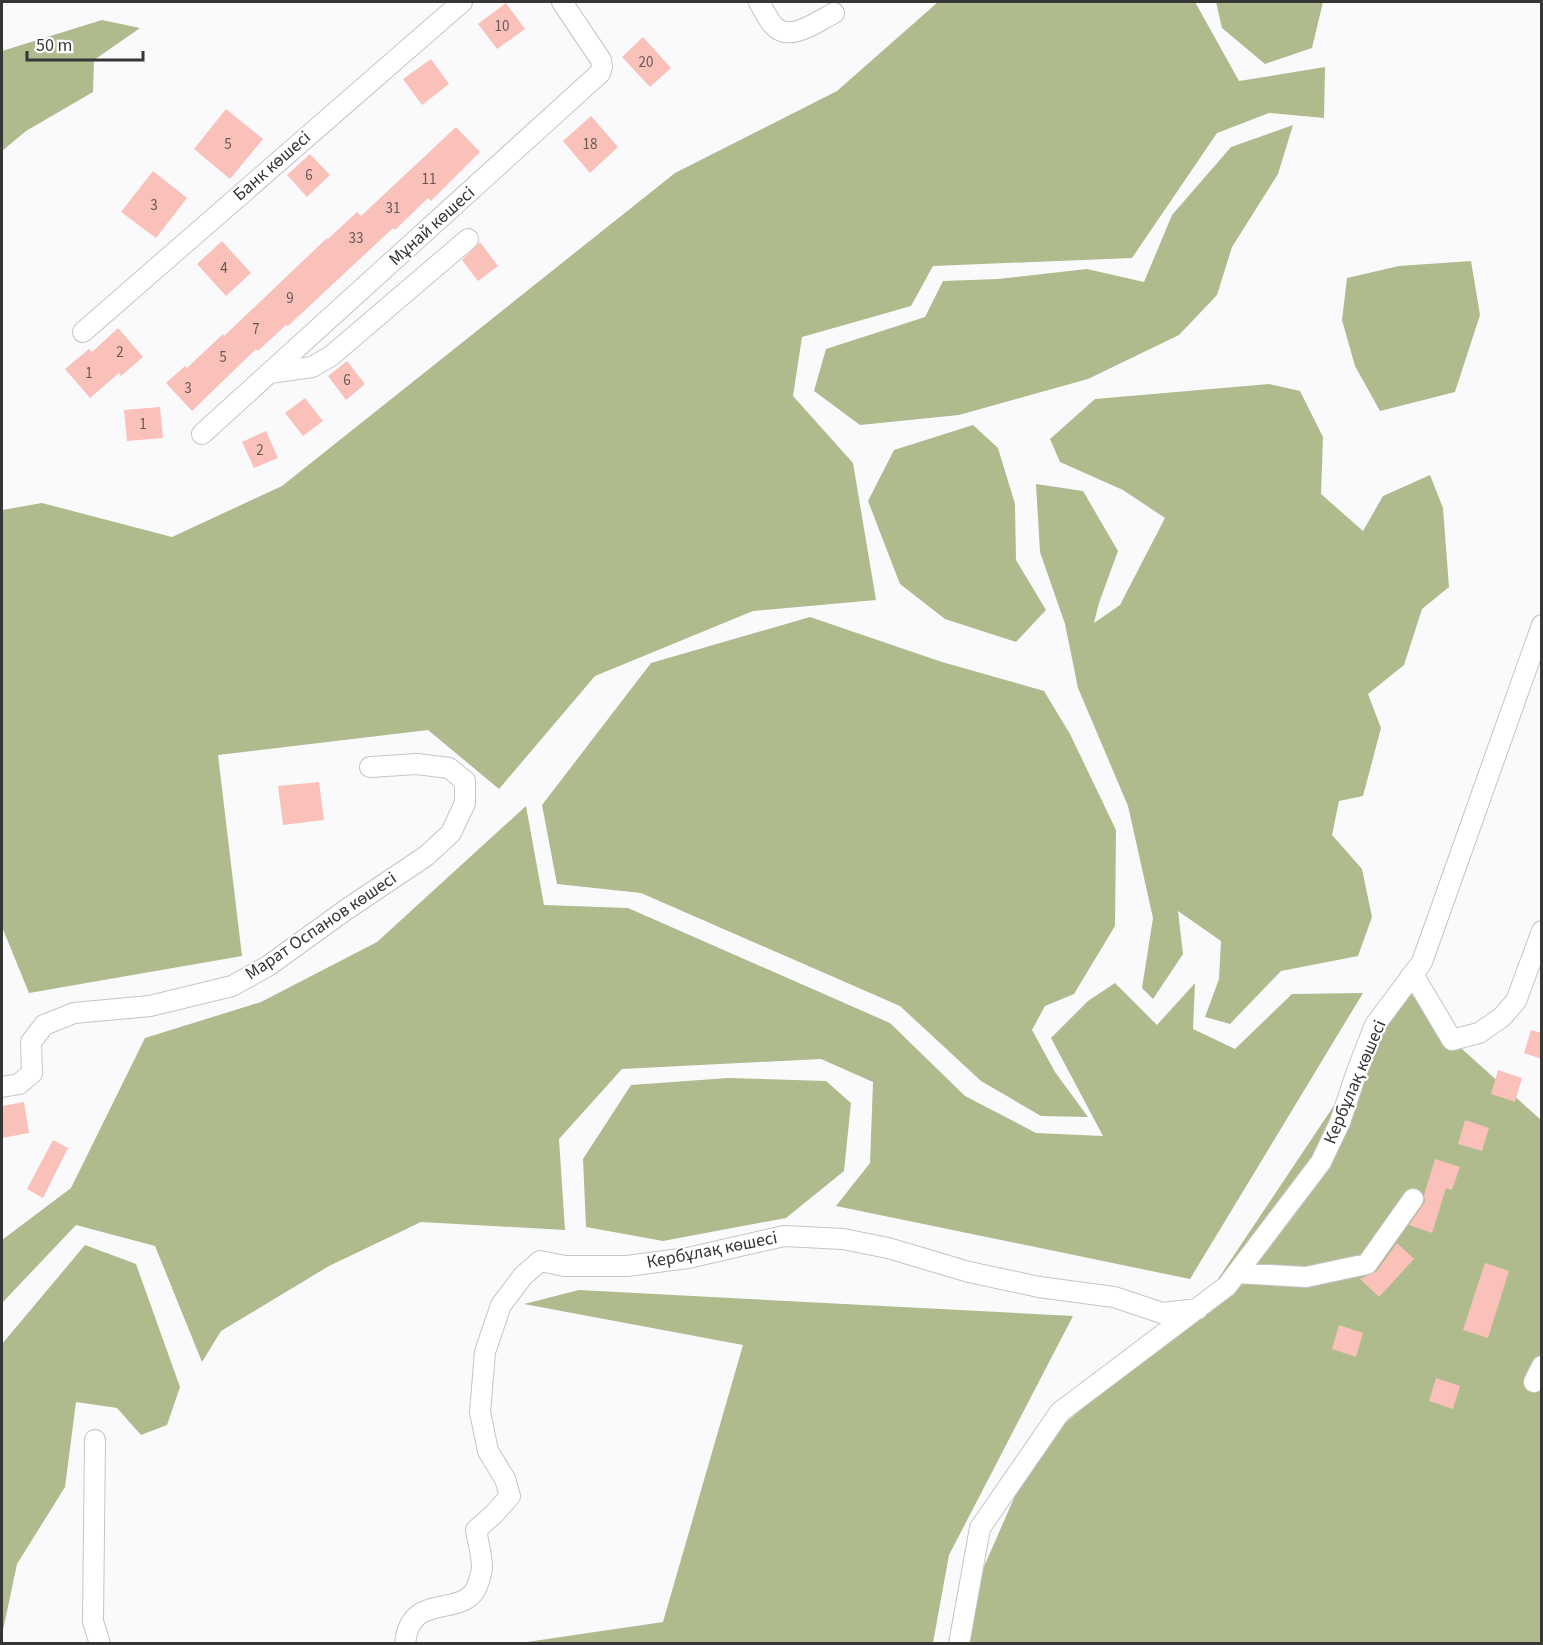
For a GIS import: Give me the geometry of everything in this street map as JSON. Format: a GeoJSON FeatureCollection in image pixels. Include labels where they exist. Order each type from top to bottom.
{"type":"FeatureCollection","features":[{"type":"Feature","properties":{"kind":"street","name":"Банк көшесі"},"geometry":{"type":"LineString","coordinates":[[83,332],[462,2]]}},
{"type":"Feature","properties":{"kind":"street","name":"Мұнай көшесі"},"geometry":{"type":"LineString","coordinates":[[202,434],[600,73],[601,60],[562,2]]}},
{"type":"Feature","properties":{"kind":"street"},"geometry":{"type":"LineString","coordinates":[[759,2],[774,27],[785,32],[797,32],[834,13]]}},
{"type":"Feature","properties":{"kind":"street"},"geometry":{"type":"LineString","coordinates":[[270,373],[312,367],[331,356],[468,239]]}},
{"type":"Feature","properties":{"kind":"street","name":"Кербұлақ көшесі"},"geometry":{"type":"LineString","coordinates":[[959,1644],[980,1527],[1060,1412],[1227,1286],[1321,1162],[1340,1122],[1357,1071],[1376,1025],[1422,962],[1542,626]]}},
{"type":"Feature","properties":{"kind":"street","name":"Марат Оспанов көшесі"},"geometry":{"type":"LineString","coordinates":[[2,1087],[19,1084],[32,1073],[31,1042],[44,1025],[74,1013],[150,1006],[232,986],[268,966],[426,856],[451,833],[465,803],[465,781],[449,768],[417,764],[370,766]]}},
{"type":"Feature","properties":{"kind":"street"},"geometry":{"type":"LineString","coordinates":[[1410,977],[1417,981],[1452,1040],[1479,1033],[1502,1017],[1516,1001],[1542,932]]}},
{"type":"Feature","properties":{"kind":"street"},"geometry":{"type":"LineString","coordinates":[[1237,1273],[1306,1277],[1367,1264],[1413,1199]]}},
{"type":"Feature","properties":{"kind":"street","name":"Кербұлақ көшесі"},"geometry":{"type":"LineString","coordinates":[[405,1644],[406,1635],[414,1618],[432,1608],[459,1603],[476,1592],[482,1567],[476,1530],[510,1496],[505,1479],[488,1451],[480,1412],[485,1352],[501,1305],[523,1276],[540,1262],[565,1266],[627,1266],[688,1258],[784,1236],[843,1239],[888,1248],[969,1272],[1039,1287],[1114,1297],[1162,1312],[1198,1309]]}},
{"type":"Feature","properties":{"kind":"street"},"geometry":{"type":"LineString","coordinates":[[95,1440],[93,1620],[100,1644]]}},
{"type":"Feature","properties":{"kind":"green space"},"geometry":{"type":"Polygon","coordinates":[[[938,2],[1195,2],[1239,81],[1325,67],[1324,118],[1269,113],[1217,133],[1132,258],[933,266],[911,306],[802,337],[793,396],[853,463],[876,600],[753,611],[595,676],[499,789],[428,730],[218,755],[242,956],[29,993],[2,927],[2,510],[42,503],[172,537],[282,486],[675,173],[837,91],[938,2]]]}},
{"type":"Feature","properties":{"kind":"green space"},"geometry":{"type":"Polygon","coordinates":[[[1216,2],[1323,2],[1312,48],[1265,64],[1222,28],[1216,2]]]}},
{"type":"Feature","properties":{"kind":"green space"},"geometry":{"type":"Polygon","coordinates":[[[102,20],[140,28],[94,60],[93,92],[26,131],[2,151],[2,51],[102,20]]]}},
{"type":"Feature","properties":{"kind":"green space"},"geometry":{"type":"Polygon","coordinates":[[[1293,125],[1278,174],[1232,247],[1217,295],[1179,335],[1088,379],[959,415],[860,425],[814,391],[826,349],[925,317],[943,281],[998,279],[1087,269],[1144,282],[1172,215],[1231,147],[1293,125]]]}},
{"type":"Feature","properties":{"kind":"green space"},"geometry":{"type":"Polygon","coordinates":[[[1471,261],[1480,315],[1455,392],[1380,411],[1355,366],[1342,320],[1347,278],[1399,266],[1471,261]]]}},
{"type":"Feature","properties":{"kind":"green space"},"geometry":{"type":"Polygon","coordinates":[[[1269,384],[1300,391],[1323,437],[1321,494],[1363,531],[1383,496],[1430,475],[1443,508],[1449,587],[1422,609],[1404,665],[1368,694],[1381,728],[1363,796],[1339,801],[1332,835],[1362,869],[1372,917],[1358,956],[1281,971],[1230,1024],[1205,1017],[1219,979],[1221,941],[1178,911],[1183,954],[1153,999],[1142,988],[1153,918],[1128,806],[1078,688],[1065,624],[1040,552],[1036,484],[1083,491],[1118,551],[1094,623],[1120,605],[1165,518],[1123,490],[1060,462],[1050,439],[1095,399],[1269,384]]]}},
{"type":"Feature","properties":{"kind":"green space"},"geometry":{"type":"Polygon","coordinates":[[[973,425],[998,448],[1015,504],[1016,560],[1046,610],[1016,642],[945,619],[900,584],[868,501],[894,450],[973,425]]]}},
{"type":"Feature","properties":{"kind":"green space"},"geometry":{"type":"Polygon","coordinates":[[[810,617],[942,662],[1044,691],[1070,734],[1116,830],[1115,926],[1074,994],[1045,1006],[1032,1030],[1055,1072],[1088,1117],[1041,1116],[981,1081],[900,1006],[641,893],[557,884],[542,805],[651,663],[810,617]]]}},
{"type":"Feature","properties":{"kind":"green space"},"geometry":{"type":"Polygon","coordinates":[[[526,806],[544,905],[628,908],[890,1023],[965,1096],[1036,1133],[1103,1136],[1051,1038],[1088,1001],[1115,983],[1157,1025],[1195,983],[1193,1029],[1235,1049],[1292,994],[1363,993],[1190,1279],[836,1206],[870,1163],[873,1082],[821,1059],[622,1069],[559,1139],[565,1230],[421,1222],[329,1266],[221,1331],[202,1362],[155,1246],[76,1225],[2,1303],[2,1240],[71,1188],[145,1038],[261,1002],[377,942],[526,806]]]}},
{"type":"Feature","properties":{"kind":"green space"},"geometry":{"type":"Polygon","coordinates":[[[1404,986],[1452,1040],[1541,1120],[1541,1643],[961,1644],[972,1594],[1036,1448],[1198,1309],[1357,1071],[1404,986]]]}},
{"type":"Feature","properties":{"kind":"green space"},"geometry":{"type":"Polygon","coordinates":[[[728,1078],[826,1081],[851,1103],[844,1171],[786,1218],[663,1241],[586,1227],[583,1159],[631,1085],[728,1078]]]}},
{"type":"Feature","properties":{"kind":"green space"},"geometry":{"type":"Polygon","coordinates":[[[85,1245],[136,1264],[180,1387],[167,1425],[141,1435],[117,1408],[76,1402],[65,1487],[17,1564],[2,1635],[2,1344],[85,1245]]]}},
{"type":"Feature","properties":{"kind":"green space"},"geometry":{"type":"Polygon","coordinates":[[[579,1290],[1073,1316],[949,1555],[933,1643],[520,1643],[663,1622],[743,1345],[524,1304],[579,1290]]]}},
{"type":"Feature","properties":{"kind":"building"},"geometry":{"type":"Polygon","coordinates":[[[506,3],[525,29],[497,49],[478,24],[506,3]]]}},
{"type":"Feature","properties":{"kind":"building"},"geometry":{"type":"Polygon","coordinates":[[[643,37],[671,68],[650,87],[622,57],[643,37]]]}},
{"type":"Feature","properties":{"kind":"building"},"geometry":{"type":"Polygon","coordinates":[[[431,59],[449,84],[422,105],[403,79],[431,59]]]}},
{"type":"Feature","properties":{"kind":"building"},"geometry":{"type":"Polygon","coordinates":[[[226,109],[263,139],[230,179],[194,149],[226,109]]]}},
{"type":"Feature","properties":{"kind":"building"},"geometry":{"type":"Polygon","coordinates":[[[591,116],[618,147],[590,173],[563,141],[591,116]]]}},
{"type":"Feature","properties":{"kind":"building"},"geometry":{"type":"Polygon","coordinates":[[[456,127],[480,152],[431,201],[428,198],[395,230],[393,228],[288,326],[286,325],[258,351],[256,349],[192,411],[166,383],[185,366],[187,368],[223,334],[224,336],[357,212],[361,216],[456,127]]]}},
{"type":"Feature","properties":{"kind":"building"},"geometry":{"type":"Polygon","coordinates":[[[310,154],[330,175],[307,197],[287,175],[310,154]]]}},
{"type":"Feature","properties":{"kind":"building"},"geometry":{"type":"Polygon","coordinates":[[[153,171],[187,198],[156,238],[121,212],[153,171]]]}},
{"type":"Feature","properties":{"kind":"building"},"geometry":{"type":"Polygon","coordinates":[[[222,241],[251,273],[226,296],[197,264],[222,241]]]}},
{"type":"Feature","properties":{"kind":"building"},"geometry":{"type":"Polygon","coordinates":[[[480,242],[498,266],[478,281],[462,260],[480,242]]]}},
{"type":"Feature","properties":{"kind":"building"},"geometry":{"type":"Polygon","coordinates":[[[118,328],[143,357],[121,376],[119,373],[90,398],[65,369],[89,349],[92,352],[118,328]]]}},
{"type":"Feature","properties":{"kind":"building"},"geometry":{"type":"Polygon","coordinates":[[[347,361],[365,384],[346,400],[328,376],[347,361]]]}},
{"type":"Feature","properties":{"kind":"building"},"geometry":{"type":"Polygon","coordinates":[[[305,398],[323,421],[303,436],[285,413],[305,398]]]}},
{"type":"Feature","properties":{"kind":"building"},"geometry":{"type":"Polygon","coordinates":[[[160,407],[163,438],[127,441],[124,410],[160,407]]]}},
{"type":"Feature","properties":{"kind":"building"},"geometry":{"type":"Polygon","coordinates":[[[266,431],[278,458],[254,468],[242,442],[266,431]]]}},
{"type":"Feature","properties":{"kind":"building"},"geometry":{"type":"Polygon","coordinates":[[[319,782],[324,820],[283,825],[278,786],[319,782]]]}},
{"type":"Feature","properties":{"kind":"building"},"geometry":{"type":"Polygon","coordinates":[[[1531,1030],[1542,1033],[1542,1059],[1524,1053],[1531,1030]]]}},
{"type":"Feature","properties":{"kind":"building"},"geometry":{"type":"Polygon","coordinates":[[[1498,1070],[1522,1078],[1515,1102],[1491,1094],[1498,1070]]]}},
{"type":"Feature","properties":{"kind":"building"},"geometry":{"type":"Polygon","coordinates":[[[24,1102],[29,1133],[2,1138],[2,1106],[24,1102]]]}},
{"type":"Feature","properties":{"kind":"building"},"geometry":{"type":"Polygon","coordinates":[[[1465,1120],[1489,1128],[1482,1151],[1458,1144],[1465,1120]]]}},
{"type":"Feature","properties":{"kind":"building"},"geometry":{"type":"Polygon","coordinates":[[[53,1140],[68,1148],[43,1198],[27,1189],[53,1140]]]}},
{"type":"Feature","properties":{"kind":"building"},"geometry":{"type":"Polygon","coordinates":[[[1435,1159],[1460,1167],[1452,1190],[1446,1188],[1432,1233],[1409,1225],[1425,1201],[1424,1195],[1435,1159]]]}},
{"type":"Feature","properties":{"kind":"building"},"geometry":{"type":"Polygon","coordinates":[[[1397,1243],[1414,1259],[1379,1297],[1360,1279],[1377,1271],[1397,1243]]]}},
{"type":"Feature","properties":{"kind":"building"},"geometry":{"type":"Polygon","coordinates":[[[1485,1263],[1509,1271],[1488,1338],[1463,1330],[1485,1263]]]}},
{"type":"Feature","properties":{"kind":"building"},"geometry":{"type":"Polygon","coordinates":[[[1339,1325],[1363,1333],[1356,1357],[1332,1349],[1339,1325]]]}},
{"type":"Feature","properties":{"kind":"building"},"geometry":{"type":"Polygon","coordinates":[[[1436,1378],[1460,1386],[1453,1409],[1429,1401],[1436,1378]]]}}]}
